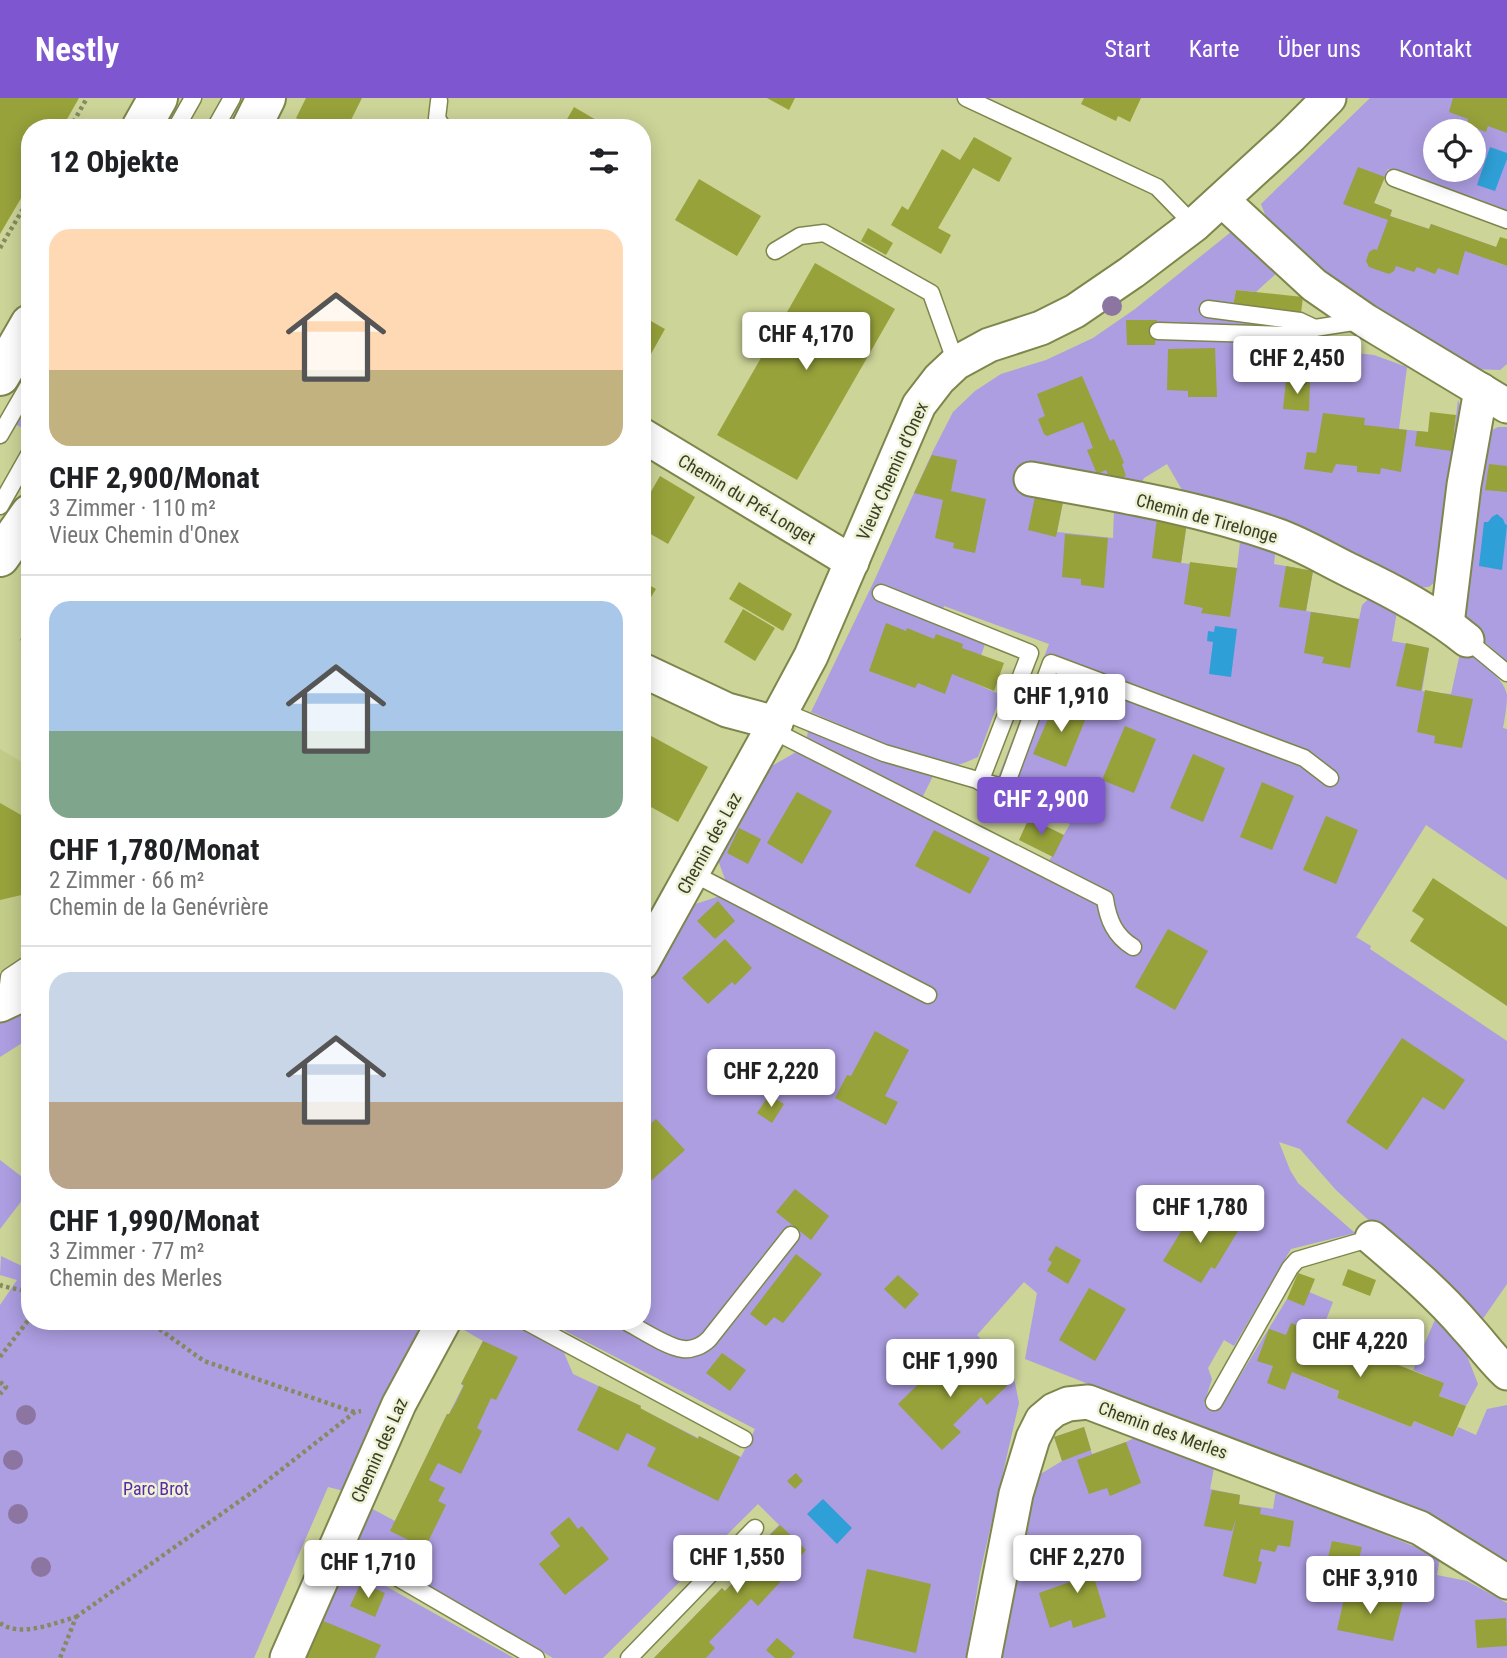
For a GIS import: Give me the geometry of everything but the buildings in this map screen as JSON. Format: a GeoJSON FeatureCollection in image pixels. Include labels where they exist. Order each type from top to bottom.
{"type":"FeatureCollection","features":[{"type":"Feature","properties":{"kind":"main road"},"geometry":{"type":"LineString","coordinates":[[146,119],[158,98]]}},
{"type":"Feature","properties":{"kind":"main road"},"geometry":{"type":"LineString","coordinates":[[255,119],[265,98]]}},
{"type":"Feature","properties":{"kind":"main road"},"geometry":{"type":"LineString","coordinates":[[0,376],[21,340]]}},
{"type":"Feature","properties":{"kind":"main road"},"geometry":{"type":"LineString","coordinates":[[0,557],[21,527]]}},
{"type":"Feature","properties":{"kind":"street","name":"Vieux Chemin d'Onex"},"geometry":{"type":"LineString","coordinates":[[776,721],[811,656],[919,405],[939,379],[956,363],[989,345],[1041,328],[1075,311],[1132,272],[1194,225],[1329,98]]}},
{"type":"Feature","properties":{"kind":"street"},"geometry":{"type":"LineString","coordinates":[[1222,200],[1314,285],[1366,321],[1500,401],[1464,485],[1457,632]]}},
{"type":"Feature","properties":{"kind":"street","name":"Chemin du Pré-Longet"},"geometry":{"type":"LineString","coordinates":[[651,440],[852,562]]}},
{"type":"Feature","properties":{"kind":"street","name":"Chemin de Tirelonge"},"geometry":{"type":"LineString","coordinates":[[1031,479],[1156,502],[1278,536],[1387,588],[1457,632]]}},
{"type":"Feature","properties":{"kind":"street"},"geometry":{"type":"LineString","coordinates":[[651,674],[727,710],[776,721]]}},
{"type":"Feature","properties":{"kind":"street","name":"Chemin des Laz"},"geometry":{"type":"LineString","coordinates":[[651,947],[776,721]]}},
{"type":"Feature","properties":{"kind":"street"},"geometry":{"type":"LineString","coordinates":[[1372,1238],[1457,1317],[1507,1373]]}},
{"type":"Feature","properties":{"kind":"street","name":"Chemin des Laz"},"geometry":{"type":"LineString","coordinates":[[287,1658],[398,1404],[439,1330]]}},
{"type":"Feature","properties":{"kind":"street","name":"Chemin des Merles"},"geometry":{"type":"LineString","coordinates":[[984,1658],[1017,1494],[1033,1438],[1042,1420],[1054,1410],[1068,1404],[1088,1402],[1420,1528],[1507,1582]]}},
{"type":"Feature","properties":{"kind":"lane"},"geometry":{"type":"LineString","coordinates":[[181,119],[193,98]]}},
{"type":"Feature","properties":{"kind":"lane"},"geometry":{"type":"LineString","coordinates":[[220,119],[232,98]]}},
{"type":"Feature","properties":{"kind":"lane"},"geometry":{"type":"LineString","coordinates":[[966,98],[1157,187],[1194,225]]}},
{"type":"Feature","properties":{"kind":"lane"},"geometry":{"type":"LineString","coordinates":[[438,119],[439,101]]}},
{"type":"Feature","properties":{"kind":"lane"},"geometry":{"type":"LineString","coordinates":[[1394,178],[1507,220]]}},
{"type":"Feature","properties":{"kind":"lane"},"geometry":{"type":"LineString","coordinates":[[775,251],[800,236],[824,233],[931,293],[956,363]]}},
{"type":"Feature","properties":{"kind":"lane"},"geometry":{"type":"LineString","coordinates":[[1208,309],[1300,321],[1311,330]]}},
{"type":"Feature","properties":{"kind":"lane"},"geometry":{"type":"LineString","coordinates":[[1158,331],[1290,335],[1366,321]]}},
{"type":"Feature","properties":{"kind":"lane"},"geometry":{"type":"LineString","coordinates":[[1300,377],[1311,330]]}},
{"type":"Feature","properties":{"kind":"lane"},"geometry":{"type":"LineString","coordinates":[[0,435],[21,399]]}},
{"type":"Feature","properties":{"kind":"lane"},"geometry":{"type":"LineString","coordinates":[[0,506],[21,469]]}},
{"type":"Feature","properties":{"kind":"lane"},"geometry":{"type":"LineString","coordinates":[[881,593],[1030,653],[980,782]]}},
{"type":"Feature","properties":{"kind":"lane"},"geometry":{"type":"LineString","coordinates":[[1457,632],[1507,673]]}},
{"type":"Feature","properties":{"kind":"lane"},"geometry":{"type":"LineString","coordinates":[[776,721],[1004,788],[1051,663],[1304,758],[1330,778]]}},
{"type":"Feature","properties":{"kind":"lane"},"geometry":{"type":"LineString","coordinates":[[776,721],[1104,900],[1108,918],[1125,942],[1133,947]]}},
{"type":"Feature","properties":{"kind":"lane"},"geometry":{"type":"LineString","coordinates":[[692,873],[928,995]]}},
{"type":"Feature","properties":{"kind":"lane"},"geometry":{"type":"LineString","coordinates":[[12,1000],[9,977],[21,969]]}},
{"type":"Feature","properties":{"kind":"lane"},"geometry":{"type":"LineString","coordinates":[[642,1330],[683,1349],[702,1345],[791,1235]]}},
{"type":"Feature","properties":{"kind":"lane"},"geometry":{"type":"LineString","coordinates":[[1214,1402],[1297,1260],[1372,1238]]}},
{"type":"Feature","properties":{"kind":"lane"},"geometry":{"type":"LineString","coordinates":[[542,1330],[744,1439]]}},
{"type":"Feature","properties":{"kind":"lane"},"geometry":{"type":"LineString","coordinates":[[629,1658],[755,1528]]}},
{"type":"Feature","properties":{"kind":"lane"},"geometry":{"type":"LineString","coordinates":[[338,1543],[536,1658]]}},
{"type":"Feature","properties":{"kind":"path"},"geometry":{"type":"LineString","coordinates":[[75,119],[87,98]]}},
{"type":"Feature","properties":{"kind":"path"},"geometry":{"type":"LineString","coordinates":[[0,248],[21,212]]}},
{"type":"Feature","properties":{"kind":"path"},"geometry":{"type":"LineString","coordinates":[[0,1284],[21,1290]]}},
{"type":"Feature","properties":{"kind":"path"},"geometry":{"type":"LineString","coordinates":[[0,1357],[21,1330]]}},
{"type":"Feature","properties":{"kind":"path"},"geometry":{"type":"LineString","coordinates":[[161,1330],[204,1361],[355,1412]]}},
{"type":"Feature","properties":{"kind":"path"},"geometry":{"type":"LineString","coordinates":[[0,1382],[6,1387],[0,1394]]}},
{"type":"Feature","properties":{"kind":"path"},"geometry":{"type":"LineString","coordinates":[[0,1623],[5,1627],[22,1630],[76,1617],[258,1488],[355,1412],[398,1404]]}},
{"type":"Feature","properties":{"kind":"path"},"geometry":{"type":"LineString","coordinates":[[60,1658],[76,1617]]}},
{"type":"Feature","properties":{"kind":"shaded area"},"geometry":{"type":"Polygon","coordinates":[[[0,749],[21,761],[21,958],[0,971],[0,749]]]}},
{"type":"Feature","properties":{"kind":"green space"},"geometry":{"type":"Polygon","coordinates":[[[1370,98],[1507,98],[1507,211],[1425,182],[1486,182],[1486,119],[1423,119],[1423,181],[1388,169],[1374,203],[1392,210],[1390,216],[1429,229],[1431,224],[1496,247],[1492,261],[1507,266],[1507,364],[1500,370],[1472,369],[1320,272],[1266,217],[1261,204],[1370,98]]]}},
{"type":"Feature","properties":{"kind":"green space"},"geometry":{"type":"Polygon","coordinates":[[[1231,232],[1258,250],[1280,270],[1256,292],[1236,290],[1233,306],[1209,304],[1208,318],[1292,326],[1291,346],[1374,355],[1407,367],[1399,429],[1428,432],[1453,442],[1458,400],[1465,419],[1442,576],[1429,587],[1414,588],[1185,495],[1167,464],[1144,478],[1138,491],[1064,497],[1057,532],[1113,538],[1114,509],[1187,522],[1181,563],[1237,568],[1241,533],[1276,546],[1274,564],[1313,571],[1306,611],[1359,619],[1362,605],[1374,594],[1398,605],[1392,641],[1429,648],[1422,691],[1451,694],[1460,653],[1465,650],[1490,670],[1505,688],[1507,699],[1503,728],[1507,729],[1507,880],[1426,825],[1356,937],[1507,1041],[1507,1284],[1480,1323],[1336,1190],[1300,1149],[1279,1142],[1298,1183],[1355,1233],[1291,1249],[1234,1346],[1224,1340],[1208,1368],[1212,1379],[1204,1404],[1219,1410],[1287,1299],[1304,1305],[1309,1292],[1333,1302],[1304,1377],[1339,1391],[1337,1398],[1411,1427],[1414,1421],[1453,1437],[1458,1427],[1476,1435],[1487,1409],[1507,1405],[1507,1567],[1208,1431],[1025,1359],[1037,1293],[1024,1282],[977,1335],[1013,1373],[1019,1403],[980,1573],[966,1658],[654,1658],[722,1588],[725,1591],[733,1582],[728,1577],[779,1525],[758,1504],[603,1658],[553,1658],[349,1540],[365,1505],[395,1521],[483,1341],[464,1330],[528,1330],[562,1348],[573,1374],[741,1457],[755,1429],[563,1330],[651,1330],[651,963],[680,909],[720,896],[726,882],[715,852],[738,810],[751,801],[770,767],[798,751],[1041,875],[1070,824],[991,796],[1049,644],[944,606],[938,625],[985,644],[972,682],[1001,695],[978,757],[957,765],[908,753],[811,712],[953,412],[975,391],[1001,374],[1046,360],[1093,338],[1135,309],[1231,232]]]}},
{"type":"Feature","properties":{"kind":"green space"},"geometry":{"type":"Polygon","coordinates":[[[21,414],[21,427],[15,424],[21,414]]]}},
{"type":"Feature","properties":{"kind":"green space"},"geometry":{"type":"Polygon","coordinates":[[[1498,427],[1507,427],[1507,661],[1465,623],[1462,608],[1488,432],[1498,427]]]}},
{"type":"Feature","properties":{"kind":"green space"},"geometry":{"type":"Polygon","coordinates":[[[808,731],[933,776],[922,798],[807,737],[808,731]]]}},
{"type":"Feature","properties":{"kind":"green space"},"geometry":{"type":"Polygon","coordinates":[[[21,1010],[21,1044],[0,1057],[0,1021],[21,1010]]]}},
{"type":"Feature","properties":{"kind":"green space"},"geometry":{"type":"Polygon","coordinates":[[[0,1160],[21,1176],[21,1202],[0,1229],[0,1160]]]}},
{"type":"Feature","properties":{"kind":"green space","name":"Parc Brot"},"geometry":{"type":"Polygon","coordinates":[[[1,1256],[21,1266],[21,1330],[430,1330],[344,1491],[328,1487],[254,1658],[0,1658],[0,1305],[17,1280],[0,1275],[1,1256]]]}},
{"type":"Feature","properties":{"kind":"green space"},"geometry":{"type":"Polygon","coordinates":[[[1437,1315],[1460,1338],[1478,1384],[1466,1406],[1439,1396],[1443,1383],[1413,1370],[1437,1315]]]}},
{"type":"Feature","properties":{"kind":"green space"},"geometry":{"type":"Polygon","coordinates":[[[1084,1427],[1092,1454],[1138,1436],[1214,1468],[1210,1489],[1240,1495],[1239,1504],[1273,1509],[1276,1490],[1440,1557],[1437,1575],[1467,1581],[1507,1603],[1507,1658],[995,1658],[1034,1478],[1062,1461],[1054,1437],[1084,1427]]]}},
{"type":"Feature","properties":{"kind":"green space"},"geometry":{"type":"Polygon","coordinates":[[[348,1565],[514,1658],[300,1658],[337,1568],[348,1565]]]}},
{"type":"Feature","properties":{"kind":"water"},"geometry":{"type":"Polygon","coordinates":[[[1490,147],[1507,153],[1495,191],[1477,185],[1478,182],[1486,182],[1486,159],[1490,147]]]}},
{"type":"Feature","properties":{"kind":"water"},"geometry":{"type":"Polygon","coordinates":[[[1497,514],[1507,525],[1502,570],[1479,566],[1484,522],[1497,514]]]}},
{"type":"Feature","properties":{"kind":"water"},"geometry":{"type":"Polygon","coordinates":[[[1215,626],[1237,629],[1231,677],[1209,674],[1213,642],[1207,641],[1208,631],[1214,632],[1215,626]]]}},
{"type":"Feature","properties":{"kind":"water"},"geometry":{"type":"Polygon","coordinates":[[[823,1499],[852,1528],[837,1544],[807,1514],[823,1499]]]}}]}
